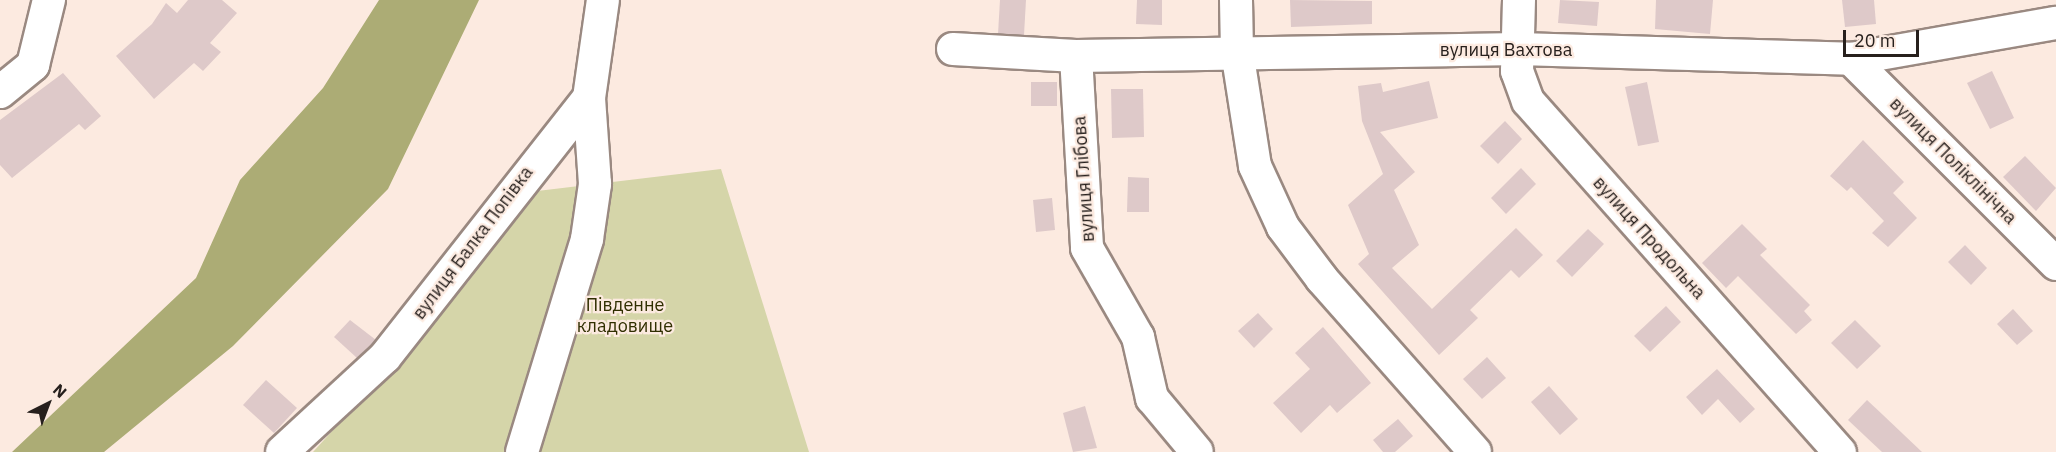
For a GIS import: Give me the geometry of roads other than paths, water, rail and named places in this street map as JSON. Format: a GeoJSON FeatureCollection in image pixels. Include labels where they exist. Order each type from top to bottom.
{"type":"FeatureCollection","features":[{"type":"Feature","properties":{"kind":"street"},"geometry":{"type":"LineString","coordinates":[[0,92],[33,66],[49,0]]}},
{"type":"Feature","properties":{"kind":"street"},"geometry":{"type":"LineString","coordinates":[[522,452],[587,238],[595,184],[589,98],[603,0]]}},
{"type":"Feature","properties":{"kind":"street"},"geometry":{"type":"LineString","coordinates":[[1236,0],[1237,51],[1255,166],[1283,227],[1322,279],[1476,452]]}},
{"type":"Feature","properties":{"kind":"street","name":"вулиця Продольна"},"geometry":{"type":"LineString","coordinates":[[1519,0],[1519,87],[1528,101],[1840,452]]}},
{"type":"Feature","properties":{"kind":"street","name":"вулиця Вахтова"},"geometry":{"type":"LineString","coordinates":[[953,49],[1076,56],[1237,51],[1518,49],[1851,59],[2056,23]]}},
{"type":"Feature","properties":{"kind":"street","name":"вулиця Глібова"},"geometry":{"type":"LineString","coordinates":[[1076,56],[1087,248],[1138,337],[1152,398],[1197,452]]}},
{"type":"Feature","properties":{"kind":"street","name":"вулиця Поліклінічна"},"geometry":{"type":"LineString","coordinates":[[1851,59],[2056,264]]}},
{"type":"Feature","properties":{"kind":"street","name":"вулиця Балка Попівка"},"geometry":{"type":"LineString","coordinates":[[282,452],[385,357],[589,98]]}},
{"type":"Feature","properties":{"kind":"park label","name":"Південне кладовище"},"geometry":{"type":"Point","coordinates":[625,316]}}]}
